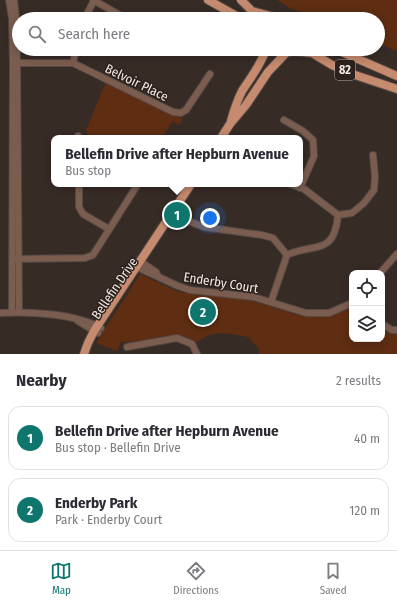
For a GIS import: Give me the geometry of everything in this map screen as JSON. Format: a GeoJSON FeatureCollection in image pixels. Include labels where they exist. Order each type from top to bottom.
{"type":"FeatureCollection","features":[{"type":"Feature","properties":{"kind":"main road"},"geometry":{"type":"LineString","coordinates":[[208,0],[229,12]]}},
{"type":"Feature","properties":{"kind":"main road"},"geometry":{"type":"LineString","coordinates":[[241,0],[252,11],[255,12]]}},
{"type":"Feature","properties":{"kind":"main road"},"geometry":{"type":"LineString","coordinates":[[230,124],[235,106],[264,56]]}},
{"type":"Feature","properties":{"kind":"main road"},"geometry":{"type":"LineString","coordinates":[[223,135],[246,105],[268,72],[286,56]]}},
{"type":"Feature","properties":{"kind":"main road","name":"82"},"geometry":{"type":"LineString","coordinates":[[317,56],[332,65],[397,89]]}},
{"type":"Feature","properties":{"kind":"main road","name":"82"},"geometry":{"type":"LineString","coordinates":[[351,56],[397,76]]}},
{"type":"Feature","properties":{"kind":"main road","name":"Bellefin Drive"},"geometry":{"type":"LineString","coordinates":[[85,352],[88,343],[141,265],[189,187]]}},
{"type":"Feature","properties":{"kind":"street"},"geometry":{"type":"LineString","coordinates":[[9,0],[12,18]]}},
{"type":"Feature","properties":{"kind":"street"},"geometry":{"type":"LineString","coordinates":[[14,0],[15,12]]}},
{"type":"Feature","properties":{"kind":"street"},"geometry":{"type":"LineString","coordinates":[[87,12],[93,0],[114,12]]}},
{"type":"Feature","properties":{"kind":"street"},"geometry":{"type":"LineString","coordinates":[[15,56],[15,63]]}},
{"type":"Feature","properties":{"kind":"street"},"geometry":{"type":"LineString","coordinates":[[15,56],[16,312]]}},
{"type":"Feature","properties":{"kind":"street"},"geometry":{"type":"LineString","coordinates":[[73,63],[74,56]]}},
{"type":"Feature","properties":{"kind":"street","name":"Belvoir Place"},"geometry":{"type":"LineString","coordinates":[[15,63],[73,63],[173,112],[181,113],[186,110],[210,74]]}},
{"type":"Feature","properties":{"kind":"street"},"geometry":{"type":"LineString","coordinates":[[284,120],[303,131],[313,140],[314,156],[303,181]]}},
{"type":"Feature","properties":{"kind":"street"},"geometry":{"type":"LineString","coordinates":[[300,188],[304,189],[338,215],[352,213],[364,203],[374,190],[375,177],[373,155]]}},
{"type":"Feature","properties":{"kind":"street"},"geometry":{"type":"LineString","coordinates":[[79,187],[79,207],[83,214],[109,229]]}},
{"type":"Feature","properties":{"kind":"street"},"geometry":{"type":"LineString","coordinates":[[16,259],[84,258],[93,255],[136,187]]}},
{"type":"Feature","properties":{"kind":"street"},"geometry":{"type":"LineString","coordinates":[[287,255],[322,247],[332,239],[337,227],[338,215]]}},
{"type":"Feature","properties":{"kind":"street"},"geometry":{"type":"LineString","coordinates":[[188,221],[204,227],[262,235],[273,238],[287,255]]}},
{"type":"Feature","properties":{"kind":"street"},"geometry":{"type":"LineString","coordinates":[[383,270],[397,254]]}},
{"type":"Feature","properties":{"kind":"street"},"geometry":{"type":"LineString","coordinates":[[271,302],[287,255]]}},
{"type":"Feature","properties":{"kind":"street","name":"Enderby Court"},"geometry":{"type":"LineString","coordinates":[[141,265],[156,272],[158,276],[190,290],[241,295],[271,302],[306,313],[329,313],[349,304]]}},
{"type":"Feature","properties":{"kind":"street"},"geometry":{"type":"LineString","coordinates":[[0,313],[16,312],[64,316],[77,320],[80,323],[98,330]]}},
{"type":"Feature","properties":{"kind":"street"},"geometry":{"type":"LineString","coordinates":[[385,326],[392,330],[397,330]]}},
{"type":"Feature","properties":{"kind":"street"},"geometry":{"type":"LineString","coordinates":[[127,347],[177,338],[192,344],[197,354]]}},
{"type":"Feature","properties":{"kind":"shaded area"},"geometry":{"type":"Polygon","coordinates":[[[277,0],[397,0],[397,51],[385,46],[385,12],[300,12],[277,0]]]}},
{"type":"Feature","properties":{"kind":"shaded area"},"geometry":{"type":"Polygon","coordinates":[[[106,82],[183,119],[179,125],[173,121],[164,135],[88,135],[86,130],[106,82]]]}},
{"type":"Feature","properties":{"kind":"shaded area"},"geometry":{"type":"Polygon","coordinates":[[[140,274],[179,292],[249,300],[302,316],[325,316],[349,310],[349,342],[385,342],[385,329],[397,332],[397,354],[259,354],[259,349],[248,337],[220,333],[208,336],[195,344],[186,337],[162,337],[150,341],[121,342],[117,351],[96,343],[140,274]]]}},
{"type":"Feature","properties":{"kind":"place","name":"Bellefin Drive after Hepburn Avenue"},"geometry":{"type":"Point","coordinates":[177,215]}},
{"type":"Feature","properties":{"kind":"place","name":"Enderby Park"},"geometry":{"type":"Point","coordinates":[203,312]}}]}
